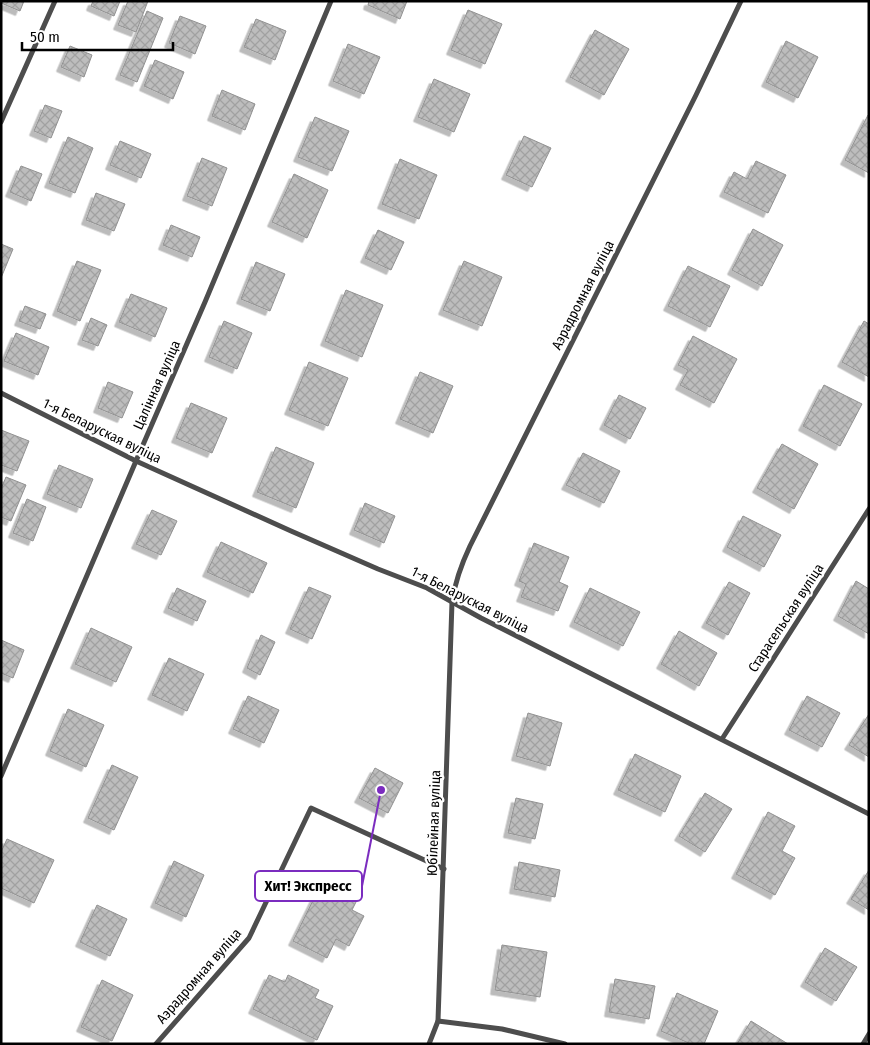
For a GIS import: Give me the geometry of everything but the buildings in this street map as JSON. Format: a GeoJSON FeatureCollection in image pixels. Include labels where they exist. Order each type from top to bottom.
{"type":"FeatureCollection","features":[{"type":"Feature","properties":{"kind":"street"},"geometry":{"type":"LineString","coordinates":[[1,122],[55,1]]}},
{"type":"Feature","properties":{"kind":"street","name":"Цалінная вуліца"},"geometry":{"type":"LineString","coordinates":[[1,776],[205,302],[331,1]]}},
{"type":"Feature","properties":{"kind":"street","name":"Аэрадромная вуліца"},"geometry":{"type":"LineString","coordinates":[[452,602],[455,584],[470,546],[741,1]]}},
{"type":"Feature","properties":{"kind":"street","name":"1-я Беларуская вуліца"},"geometry":{"type":"LineString","coordinates":[[1,394],[136,461],[378,569],[427,588],[481,618],[869,814]]}},
{"type":"Feature","properties":{"kind":"street","name":"Старасельская вуліца"},"geometry":{"type":"LineString","coordinates":[[722,739],[869,509]]}},
{"type":"Feature","properties":{"kind":"street","name":"Юбілейная вуліца"},"geometry":{"type":"LineString","coordinates":[[429,1044],[438,1021],[452,602]]}},
{"type":"Feature","properties":{"kind":"street","name":"Аэрадромная вуліца"},"geometry":{"type":"LineString","coordinates":[[156,1044],[249,938],[310,808],[444,869]]}},
{"type":"Feature","properties":{"kind":"street"},"geometry":{"type":"LineString","coordinates":[[438,1021],[502,1029],[565,1044]]}},
{"type":"Feature","properties":{"kind":"street"},"geometry":{"type":"LineString","coordinates":[[863,1044],[869,1034]]}},
{"type":"Feature","properties":{"kind":"place","name":"Хит! Экспресс"},"geometry":{"type":"Point","coordinates":[381,790]}}]}
